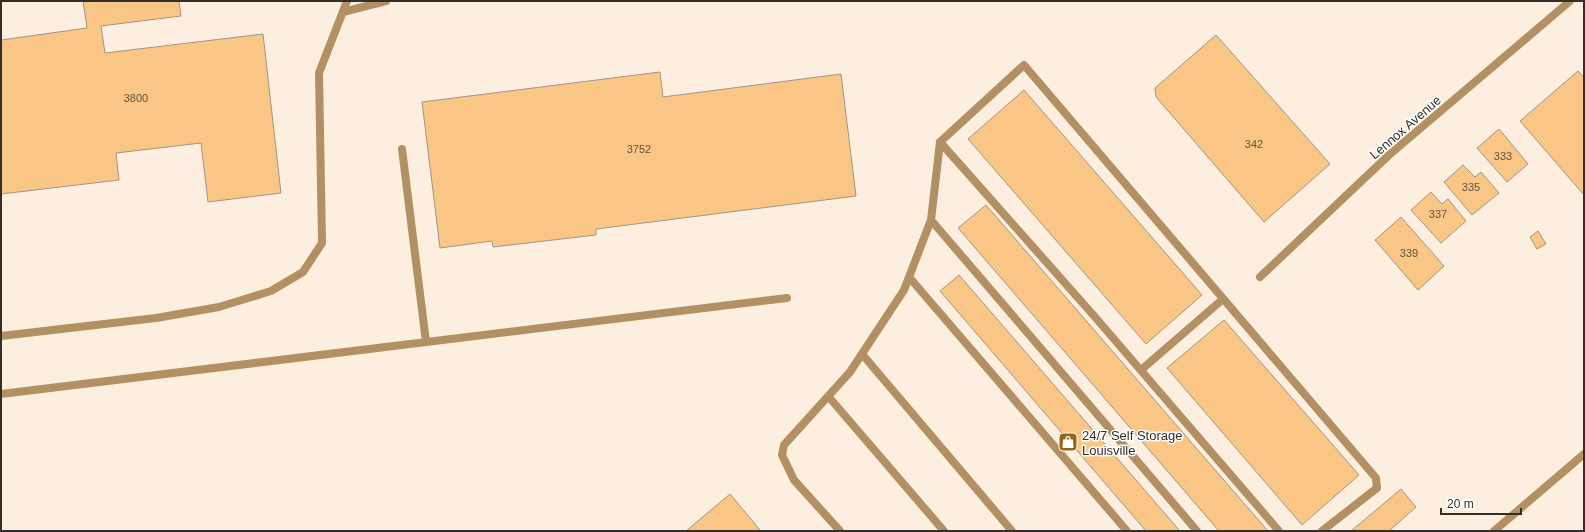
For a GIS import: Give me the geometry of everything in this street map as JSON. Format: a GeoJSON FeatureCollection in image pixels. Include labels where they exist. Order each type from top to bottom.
{"type":"FeatureCollection","features":[{"type":"Feature","properties":{"kind":"street"},"geometry":{"type":"LineString","coordinates":[[1,336],[156,318],[219,308],[271,291],[302,272],[322,243],[319,73],[347,1]]}},
{"type":"Feature","properties":{"kind":"street"},"geometry":{"type":"LineString","coordinates":[[343,12],[386,1]]}},
{"type":"Feature","properties":{"kind":"street","name":"Lennox Avenue"},"geometry":{"type":"LineString","coordinates":[[1260,276],[1389,156],[1570,1]]}},
{"type":"Feature","properties":{"kind":"street"},"geometry":{"type":"LineString","coordinates":[[840,531],[794,480],[782,455],[784,445],[850,372],[904,290],[931,220],[940,142],[1024,65],[1376,478],[1377,488],[1322,531]]}},
{"type":"Feature","properties":{"kind":"street"},"geometry":{"type":"LineString","coordinates":[[940,142],[1141,370],[1279,531]]}},
{"type":"Feature","properties":{"kind":"street"},"geometry":{"type":"LineString","coordinates":[[402,148],[426,342]]}},
{"type":"Feature","properties":{"kind":"street"},"geometry":{"type":"LineString","coordinates":[[931,220],[1197,531]]}},
{"type":"Feature","properties":{"kind":"street"},"geometry":{"type":"LineString","coordinates":[[909,277],[1127,531]]}},
{"type":"Feature","properties":{"kind":"street"},"geometry":{"type":"LineString","coordinates":[[1,394],[787,298]]}},
{"type":"Feature","properties":{"kind":"street"},"geometry":{"type":"LineString","coordinates":[[1141,370],[1224,299]]}},
{"type":"Feature","properties":{"kind":"street"},"geometry":{"type":"LineString","coordinates":[[862,354],[1012,531]]}},
{"type":"Feature","properties":{"kind":"street"},"geometry":{"type":"LineString","coordinates":[[828,396],[944,531]]}},
{"type":"Feature","properties":{"kind":"street"},"geometry":{"type":"LineString","coordinates":[[1494,531],[1584,454]]}},
{"type":"Feature","properties":{"kind":"building"},"geometry":{"type":"Polygon","coordinates":[[[83,1],[179,1],[181,16],[101,26],[105,53],[263,34],[281,193],[208,202],[201,143],[116,153],[119,180],[1,194],[1,40],[87,28],[83,1]]]}},
{"type":"Feature","properties":{"kind":"building"},"geometry":{"type":"Polygon","coordinates":[[[1216,35],[1330,164],[1264,222],[1156,97],[1155,88],[1216,35]]]}},
{"type":"Feature","properties":{"kind":"building"},"geometry":{"type":"Polygon","coordinates":[[[1578,71],[1584,78],[1584,195],[1520,121],[1578,71]]]}},
{"type":"Feature","properties":{"kind":"building"},"geometry":{"type":"Polygon","coordinates":[[[660,72],[663,97],[841,74],[856,196],[596,229],[596,235],[493,247],[492,241],[440,248],[422,102],[660,72]]]}},
{"type":"Feature","properties":{"kind":"building"},"geometry":{"type":"Polygon","coordinates":[[[1024,90],[1202,295],[1146,344],[968,139],[1024,90]]]}},
{"type":"Feature","properties":{"kind":"building"},"geometry":{"type":"Polygon","coordinates":[[[1499,129],[1528,164],[1507,182],[1477,148],[1499,129]]]}},
{"type":"Feature","properties":{"kind":"building"},"geometry":{"type":"Polygon","coordinates":[[[1463,165],[1475,177],[1481,172],[1499,193],[1472,215],[1444,182],[1463,165]]]}},
{"type":"Feature","properties":{"kind":"building"},"geometry":{"type":"Polygon","coordinates":[[[1431,192],[1442,204],[1448,199],[1466,221],[1441,243],[1411,210],[1431,192]]]}},
{"type":"Feature","properties":{"kind":"building"},"geometry":{"type":"Polygon","coordinates":[[[986,205],[1268,531],[1219,531],[958,228],[986,205]]]}},
{"type":"Feature","properties":{"kind":"building"},"geometry":{"type":"Polygon","coordinates":[[[1401,217],[1444,266],[1418,290],[1375,240],[1401,217]]]}},
{"type":"Feature","properties":{"kind":"building"},"geometry":{"type":"Polygon","coordinates":[[[1538,231],[1546,244],[1537,249],[1530,237],[1538,231]]]}},
{"type":"Feature","properties":{"kind":"building"},"geometry":{"type":"Polygon","coordinates":[[[959,275],[1180,531],[1146,531],[940,291],[959,275]]]}},
{"type":"Feature","properties":{"kind":"building"},"geometry":{"type":"Polygon","coordinates":[[[1224,320],[1359,475],[1302,525],[1167,368],[1224,320]]]}},
{"type":"Feature","properties":{"kind":"building"},"geometry":{"type":"Polygon","coordinates":[[[1401,489],[1416,507],[1389,531],[1351,531],[1401,489]]]}},
{"type":"Feature","properties":{"kind":"building"},"geometry":{"type":"Polygon","coordinates":[[[730,494],[761,531],[686,531],[730,494]]]}},
{"type":"Feature","properties":{"kind":"place","name":"24/7 Self Storage Louisville"},"geometry":{"type":"Point","coordinates":[1068,442]}}]}
